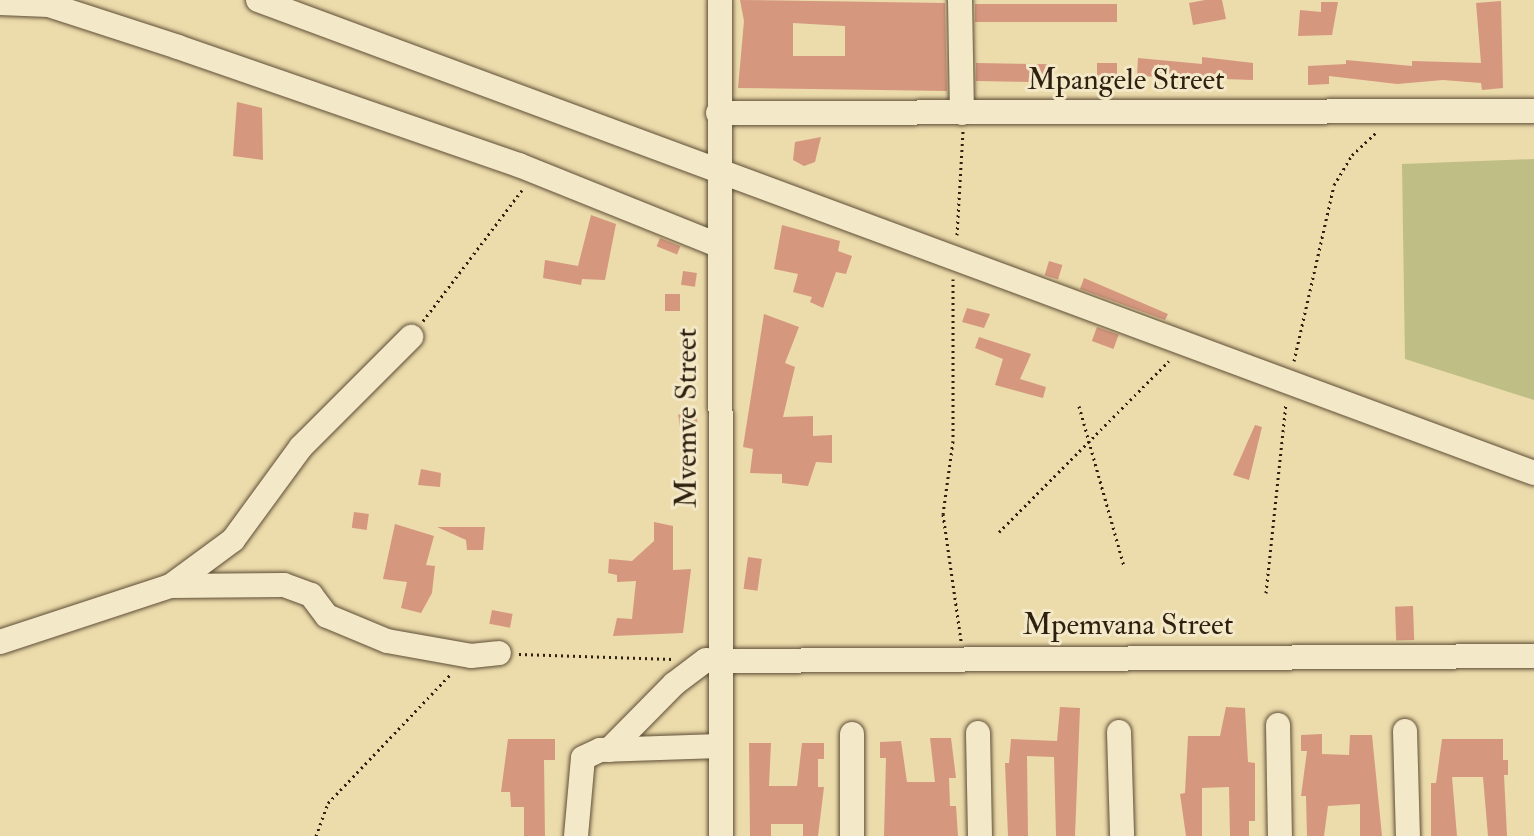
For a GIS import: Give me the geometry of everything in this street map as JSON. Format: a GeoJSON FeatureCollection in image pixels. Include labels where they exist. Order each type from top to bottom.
{"type":"FeatureCollection","features":[{"type":"Feature","properties":{"kind":"street"},"geometry":{"type":"LineString","coordinates":[[258,0],[312,8],[718,174],[1534,473]]}},
{"type":"Feature","properties":{"kind":"street","name":"Mvemve Street"},"geometry":{"type":"LineString","coordinates":[[720,0],[714,661],[720,746],[721,836]]}},
{"type":"Feature","properties":{"kind":"street"},"geometry":{"type":"LineString","coordinates":[[960,0],[962,113]]}},
{"type":"Feature","properties":{"kind":"street"},"geometry":{"type":"LineString","coordinates":[[0,3],[49,5],[536,172],[718,245]]}},
{"type":"Feature","properties":{"kind":"street","name":"Mpangele Street"},"geometry":{"type":"LineString","coordinates":[[718,113],[1534,111]]}},
{"type":"Feature","properties":{"kind":"street"},"geometry":{"type":"LineString","coordinates":[[170,586],[233,540],[301,447],[411,337]]}},
{"type":"Feature","properties":{"kind":"street"},"geometry":{"type":"LineString","coordinates":[[0,642],[170,586],[284,585],[311,595],[327,616],[387,641],[471,656],[499,653]]}},
{"type":"Feature","properties":{"kind":"street","name":"Mpemvana Street"},"geometry":{"type":"LineString","coordinates":[[714,661],[963,656],[1534,656]]}},
{"type":"Feature","properties":{"kind":"street"},"geometry":{"type":"LineString","coordinates":[[609,750],[714,661]]}},
{"type":"Feature","properties":{"kind":"street"},"geometry":{"type":"LineString","coordinates":[[1278,725],[1280,836]]}},
{"type":"Feature","properties":{"kind":"street"},"geometry":{"type":"LineString","coordinates":[[1405,731],[1408,836]]}},
{"type":"Feature","properties":{"kind":"street"},"geometry":{"type":"LineString","coordinates":[[1119,732],[1122,836]]}},
{"type":"Feature","properties":{"kind":"street"},"geometry":{"type":"LineString","coordinates":[[978,733],[980,836]]}},
{"type":"Feature","properties":{"kind":"street"},"geometry":{"type":"LineString","coordinates":[[852,734],[852,836]]}},
{"type":"Feature","properties":{"kind":"street"},"geometry":{"type":"LineString","coordinates":[[576,836],[583,758],[609,750],[720,746]]}},
{"type":"Feature","properties":{"kind":"path"},"geometry":{"type":"LineString","coordinates":[[1266,593],[1290,383],[1334,185],[1359,147],[1409,112]]}},
{"type":"Feature","properties":{"kind":"path"},"geometry":{"type":"LineString","coordinates":[[962,113],[953,260],[953,441],[943,514],[963,656]]}},
{"type":"Feature","properties":{"kind":"path"},"geometry":{"type":"LineString","coordinates":[[411,337],[536,172]]}},
{"type":"Feature","properties":{"kind":"path"},"geometry":{"type":"LineString","coordinates":[[999,532],[1087,440],[1169,361]]}},
{"type":"Feature","properties":{"kind":"path"},"geometry":{"type":"LineString","coordinates":[[1079,406],[1124,566]]}},
{"type":"Feature","properties":{"kind":"path"},"geometry":{"type":"LineString","coordinates":[[499,653],[714,661]]}},
{"type":"Feature","properties":{"kind":"path"},"geometry":{"type":"LineString","coordinates":[[316,836],[328,803],[417,714],[457,666]]}},
{"type":"Feature","properties":{"kind":"shaded area"},"geometry":{"type":"Polygon","coordinates":[[[1534,159],[1534,400],[1405,359],[1402,164],[1534,159]]]}},
{"type":"Feature","properties":{"kind":"building"},"geometry":{"type":"Polygon","coordinates":[[[740,0],[945,3],[947,91],[738,88],[744,21],[740,0]],[[793,23],[793,56],[845,56],[845,26],[793,23]]]}},
{"type":"Feature","properties":{"kind":"building"},"geometry":{"type":"Polygon","coordinates":[[[1222,0],[1226,19],[1193,25],[1189,3],[1222,0]]]}},
{"type":"Feature","properties":{"kind":"building"},"geometry":{"type":"Polygon","coordinates":[[[1501,1],[1503,88],[1482,90],[1481,83],[1443,80],[1397,84],[1329,76],[1329,84],[1308,85],[1308,66],[1346,64],[1346,60],[1412,66],[1412,61],[1481,63],[1476,3],[1501,1]]]}},
{"type":"Feature","properties":{"kind":"building"},"geometry":{"type":"Polygon","coordinates":[[[1321,2],[1338,2],[1332,35],[1298,36],[1300,10],[1321,12],[1321,2]]]}},
{"type":"Feature","properties":{"kind":"building"},"geometry":{"type":"Polygon","coordinates":[[[975,4],[1117,4],[1117,22],[975,22],[975,4]]]}},
{"type":"Feature","properties":{"kind":"building"},"geometry":{"type":"Polygon","coordinates":[[[1202,57],[1253,63],[1253,80],[1137,76],[1138,58],[1202,64],[1202,57]]]}},
{"type":"Feature","properties":{"kind":"building"},"geometry":{"type":"Polygon","coordinates":[[[976,63],[1053,64],[1053,82],[976,81],[976,63]]]}},
{"type":"Feature","properties":{"kind":"building"},"geometry":{"type":"Polygon","coordinates":[[[1097,63],[1117,63],[1117,82],[1097,82],[1097,63]]]}},
{"type":"Feature","properties":{"kind":"building"},"geometry":{"type":"Polygon","coordinates":[[[237,102],[262,108],[263,160],[233,156],[237,102]]]}},
{"type":"Feature","properties":{"kind":"building"},"geometry":{"type":"Polygon","coordinates":[[[821,137],[815,162],[804,166],[793,160],[795,142],[821,137]]]}},
{"type":"Feature","properties":{"kind":"building"},"geometry":{"type":"Polygon","coordinates":[[[591,215],[616,224],[605,280],[582,279],[581,285],[543,278],[545,260],[578,266],[591,215]]]}},
{"type":"Feature","properties":{"kind":"building"},"geometry":{"type":"Polygon","coordinates":[[[782,225],[840,241],[838,251],[852,256],[846,274],[836,272],[823,308],[810,302],[812,297],[793,292],[798,274],[774,269],[782,225]]]}},
{"type":"Feature","properties":{"kind":"building"},"geometry":{"type":"Polygon","coordinates":[[[660,238],[680,246],[677,255],[657,246],[660,238]]]}},
{"type":"Feature","properties":{"kind":"building"},"geometry":{"type":"Polygon","coordinates":[[[1049,261],[1062,265],[1058,279],[1045,275],[1049,261]]]}},
{"type":"Feature","properties":{"kind":"building"},"geometry":{"type":"Polygon","coordinates":[[[683,271],[697,273],[695,287],[681,285],[683,271]]]}},
{"type":"Feature","properties":{"kind":"building"},"geometry":{"type":"Polygon","coordinates":[[[1084,278],[1168,314],[1165,320],[1080,289],[1084,278]]]}},
{"type":"Feature","properties":{"kind":"building"},"geometry":{"type":"Polygon","coordinates":[[[665,294],[680,294],[680,311],[665,311],[665,294]]]}},
{"type":"Feature","properties":{"kind":"building"},"geometry":{"type":"Polygon","coordinates":[[[967,308],[990,314],[984,328],[962,322],[967,308]]]}},
{"type":"Feature","properties":{"kind":"building"},"geometry":{"type":"Polygon","coordinates":[[[764,314],[799,327],[785,363],[795,367],[783,417],[813,416],[813,436],[832,435],[832,463],[816,462],[808,486],[782,483],[782,474],[750,473],[753,449],[743,447],[764,314]]]}},
{"type":"Feature","properties":{"kind":"building"},"geometry":{"type":"Polygon","coordinates":[[[1097,327],[1119,335],[1113,349],[1092,341],[1097,327]]]}},
{"type":"Feature","properties":{"kind":"building"},"geometry":{"type":"Polygon","coordinates":[[[979,337],[1031,354],[1020,379],[1046,387],[1043,398],[995,385],[1003,359],[975,348],[979,337]]]}},
{"type":"Feature","properties":{"kind":"building"},"geometry":{"type":"Polygon","coordinates":[[[696,412],[698,427],[680,429],[678,415],[696,412]]]}},
{"type":"Feature","properties":{"kind":"building"},"geometry":{"type":"Polygon","coordinates":[[[1255,425],[1262,427],[1249,480],[1233,475],[1255,425]]]}},
{"type":"Feature","properties":{"kind":"building"},"geometry":{"type":"Polygon","coordinates":[[[421,469],[441,473],[440,487],[418,485],[421,469]]]}},
{"type":"Feature","properties":{"kind":"building"},"geometry":{"type":"Polygon","coordinates":[[[354,512],[369,514],[367,530],[352,528],[354,512]]]}},
{"type":"Feature","properties":{"kind":"building"},"geometry":{"type":"Polygon","coordinates":[[[654,522],[673,526],[673,570],[691,569],[683,633],[613,636],[617,618],[632,619],[636,581],[617,582],[617,575],[608,573],[609,559],[632,561],[654,541],[654,522]]]}},
{"type":"Feature","properties":{"kind":"building"},"geometry":{"type":"Polygon","coordinates":[[[395,524],[434,536],[426,565],[435,566],[432,593],[421,613],[401,608],[407,582],[383,579],[395,524]]]}},
{"type":"Feature","properties":{"kind":"building"},"geometry":{"type":"Polygon","coordinates":[[[437,527],[485,527],[483,550],[467,550],[466,540],[437,527]]]}},
{"type":"Feature","properties":{"kind":"building"},"geometry":{"type":"Polygon","coordinates":[[[748,557],[762,559],[757,591],[744,589],[748,557]]]}},
{"type":"Feature","properties":{"kind":"building"},"geometry":{"type":"Polygon","coordinates":[[[1413,606],[1414,640],[1396,641],[1395,607],[1413,606]]]}},
{"type":"Feature","properties":{"kind":"building"},"geometry":{"type":"Polygon","coordinates":[[[492,610],[513,614],[510,628],[489,624],[492,610]]]}},
{"type":"Feature","properties":{"kind":"building"},"geometry":{"type":"Polygon","coordinates":[[[1060,707],[1080,708],[1075,836],[1056,836],[1054,757],[1027,756],[1028,836],[1008,836],[1005,763],[1009,763],[1011,739],[1057,741],[1060,707]]]}},
{"type":"Feature","properties":{"kind":"building"},"geometry":{"type":"Polygon","coordinates":[[[1226,707],[1245,708],[1248,762],[1255,763],[1255,821],[1249,821],[1249,836],[1230,836],[1229,787],[1202,788],[1202,836],[1186,836],[1180,794],[1185,793],[1188,736],[1220,736],[1226,707]]]}},
{"type":"Feature","properties":{"kind":"building"},"geometry":{"type":"Polygon","coordinates":[[[1322,734],[1322,754],[1349,755],[1350,735],[1372,735],[1382,836],[1360,836],[1360,804],[1328,806],[1324,836],[1307,836],[1306,796],[1301,796],[1307,751],[1301,751],[1301,735],[1322,734]]]}},
{"type":"Feature","properties":{"kind":"building"},"geometry":{"type":"Polygon","coordinates":[[[930,738],[951,738],[956,778],[949,778],[950,806],[956,806],[958,836],[884,836],[886,758],[880,758],[880,742],[901,741],[907,782],[935,782],[930,738]]]}},
{"type":"Feature","properties":{"kind":"building"},"geometry":{"type":"Polygon","coordinates":[[[508,739],[555,739],[555,760],[544,760],[545,836],[524,836],[524,807],[511,807],[510,792],[501,792],[508,739]]]}},
{"type":"Feature","properties":{"kind":"building"},"geometry":{"type":"Polygon","coordinates":[[[1442,739],[1503,739],[1503,760],[1508,760],[1508,775],[1504,775],[1507,836],[1488,836],[1483,777],[1452,777],[1457,836],[1431,836],[1431,783],[1436,783],[1442,739]]]}},
{"type":"Feature","properties":{"kind":"building"},"geometry":{"type":"Polygon","coordinates":[[[749,743],[771,743],[769,786],[797,786],[802,743],[824,743],[824,759],[818,759],[818,787],[824,787],[818,836],[803,836],[803,824],[771,824],[771,836],[750,836],[749,743]]]}}]}
